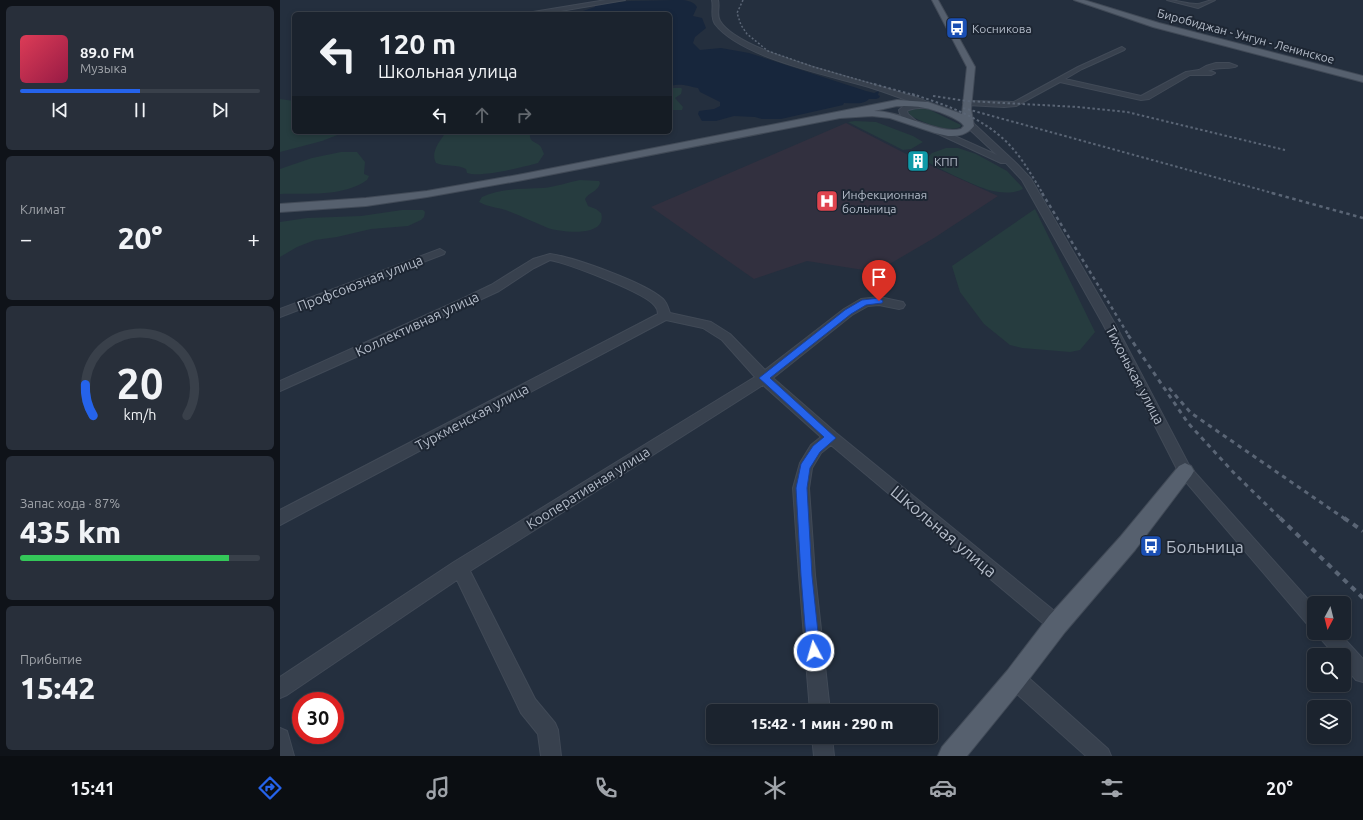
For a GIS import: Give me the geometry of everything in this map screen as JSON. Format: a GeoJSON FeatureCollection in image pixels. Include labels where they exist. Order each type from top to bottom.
{"type":"FeatureCollection","features":[{"type":"Feature","properties":{"kind":"main road"},"geometry":{"type":"LineString","coordinates":[[840,115],[878,113],[912,121],[936,131],[957,134],[967,130],[968,123],[965,114],[971,67],[946,22],[936,0]]}},
{"type":"Feature","properties":{"kind":"main road","name":"Биробиджан - Унгун - Ленинское"},"geometry":{"type":"LineString","coordinates":[[1077,0],[1156,24],[1363,79]]}},
{"type":"Feature","properties":{"kind":"main road"},"geometry":{"type":"LineString","coordinates":[[280,208],[366,202],[427,194],[523,177],[897,103],[928,105],[968,123]]}},
{"type":"Feature","properties":{"kind":"main road"},"geometry":{"type":"LineString","coordinates":[[951,756],[1015,679],[1057,624],[1128,543],[1186,471]]}},
{"type":"Feature","properties":{"kind":"street"},"geometry":{"type":"LineString","coordinates":[[544,12],[622,0]]}},
{"type":"Feature","properties":{"kind":"street"},"geometry":{"type":"LineString","coordinates":[[715,0],[716,5],[714,15],[718,24],[740,42],[792,61],[875,86],[928,105]]}},
{"type":"Feature","properties":{"kind":"street"},"geometry":{"type":"LineString","coordinates":[[1170,0],[1198,6],[1212,0]]}},
{"type":"Feature","properties":{"kind":"street"},"geometry":{"type":"LineString","coordinates":[[967,103],[1004,105],[1016,104],[1080,68],[1122,49]]}},
{"type":"Feature","properties":{"kind":"street"},"geometry":{"type":"LineString","coordinates":[[1201,72],[1206,67],[1214,65],[1234,66]]}},
{"type":"Feature","properties":{"kind":"street"},"geometry":{"type":"LineString","coordinates":[[1059,80],[1141,98],[1146,97],[1188,73],[1211,73]]}},
{"type":"Feature","properties":{"kind":"street"},"geometry":{"type":"LineString","coordinates":[[912,121],[902,112],[904,108],[913,105],[928,105]]}},
{"type":"Feature","properties":{"kind":"street","name":"Тихонькая улица"},"geometry":{"type":"LineString","coordinates":[[968,123],[1026,179],[1109,324],[1186,471],[1307,611]]}},
{"type":"Feature","properties":{"kind":"street"},"geometry":{"type":"LineString","coordinates":[[936,131],[1014,166]]}},
{"type":"Feature","properties":{"kind":"street","name":"Профсоюзная улица"},"geometry":{"type":"LineString","coordinates":[[280,313],[440,252]]}},
{"type":"Feature","properties":{"kind":"street","name":"Коллективная улица"},"geometry":{"type":"LineString","coordinates":[[280,386],[497,287],[542,259],[551,257],[564,260],[636,288],[659,302],[664,316]]}},
{"type":"Feature","properties":{"kind":"street","name":"Кооперативная улица"},"geometry":{"type":"LineString","coordinates":[[280,688],[460,568],[764,378],[848,312],[865,302],[879,301],[899,305]]}},
{"type":"Feature","properties":{"kind":"street","name":"Школьная улица"},"geometry":{"type":"LineString","coordinates":[[664,316],[707,325],[726,337],[764,378],[831,438],[1057,624]]}},
{"type":"Feature","properties":{"kind":"street","name":"Туркменская улица"},"geometry":{"type":"LineString","coordinates":[[280,518],[664,316]]}},
{"type":"Feature","properties":{"kind":"street"},"geometry":{"type":"LineString","coordinates":[[819,704],[806,576],[801,488],[805,467],[816,449],[831,438]]}},
{"type":"Feature","properties":{"kind":"street"},"geometry":{"type":"LineString","coordinates":[[460,568],[528,706],[548,730],[551,756]]}},
{"type":"Feature","properties":{"kind":"street"},"geometry":{"type":"LineString","coordinates":[[1333,640],[1363,673]]}},
{"type":"Feature","properties":{"kind":"street"},"geometry":{"type":"LineString","coordinates":[[1015,679],[1101,756]]}},
{"type":"Feature","properties":{"kind":"street"},"geometry":{"type":"LineString","coordinates":[[280,738],[284,756]]}},
{"type":"Feature","properties":{"kind":"street"},"geometry":{"type":"LineString","coordinates":[[823,744],[824,756]]}},
{"type":"Feature","properties":{"kind":"shaded area","name":"Инфекционная больница"},"geometry":{"type":"Polygon","coordinates":[[[846,123],[914,158],[998,196],[934,238],[876,272],[807,261],[754,279],[651,207],[846,123]]]}},
{"type":"Feature","properties":{"kind":"green space"},"geometry":{"type":"Polygon","coordinates":[[[672,88],[682,89],[681,94],[675,98],[683,107],[682,110],[672,110],[672,88]]]}},
{"type":"Feature","properties":{"kind":"green space"},"geometry":{"type":"Polygon","coordinates":[[[280,99],[292,101],[292,134],[340,134],[322,141],[280,152],[280,99]]]}},
{"type":"Feature","properties":{"kind":"green space"},"geometry":{"type":"Polygon","coordinates":[[[911,108],[928,109],[961,125],[960,127],[949,129],[928,124],[911,116],[908,112],[911,108]]]}},
{"type":"Feature","properties":{"kind":"green space"},"geometry":{"type":"Polygon","coordinates":[[[848,122],[876,122],[913,136],[923,142],[911,149],[903,150],[848,122]]]}},
{"type":"Feature","properties":{"kind":"green space"},"geometry":{"type":"Polygon","coordinates":[[[445,134],[530,134],[531,139],[541,147],[544,154],[538,163],[492,173],[473,174],[467,173],[466,169],[463,167],[436,163],[434,155],[445,134]]]}},
{"type":"Feature","properties":{"kind":"green space"},"geometry":{"type":"Polygon","coordinates":[[[946,148],[958,148],[976,154],[1007,171],[1023,189],[1015,192],[997,192],[989,190],[936,167],[925,160],[932,153],[946,148]]]}},
{"type":"Feature","properties":{"kind":"green space"},"geometry":{"type":"Polygon","coordinates":[[[341,152],[357,152],[365,162],[364,174],[369,176],[367,180],[358,185],[336,192],[314,194],[280,194],[280,169],[312,158],[341,152]]]}},
{"type":"Feature","properties":{"kind":"green space"},"geometry":{"type":"Polygon","coordinates":[[[580,180],[599,181],[600,183],[599,186],[585,199],[588,206],[601,213],[601,222],[592,229],[585,231],[568,232],[548,228],[508,211],[479,202],[482,197],[497,192],[548,187],[580,180]]]}},
{"type":"Feature","properties":{"kind":"green space"},"geometry":{"type":"Polygon","coordinates":[[[1035,209],[1095,332],[1080,350],[1070,352],[1022,348],[1010,345],[984,324],[960,292],[952,266],[1035,209]]]}},
{"type":"Feature","properties":{"kind":"green space"},"geometry":{"type":"Polygon","coordinates":[[[402,210],[423,210],[425,212],[424,217],[408,226],[371,229],[337,237],[315,240],[297,247],[280,257],[280,222],[307,218],[361,216],[402,210]]]}},
{"type":"Feature","properties":{"kind":"water"},"geometry":{"type":"Polygon","coordinates":[[[685,0],[691,2],[697,7],[693,16],[702,18],[706,28],[695,37],[693,43],[700,50],[721,48],[749,53],[866,91],[874,93],[879,91],[878,95],[880,96],[879,98],[869,99],[861,103],[844,103],[843,105],[781,119],[762,119],[755,117],[734,116],[716,121],[702,121],[698,114],[699,111],[714,109],[720,106],[720,102],[700,92],[698,88],[681,85],[672,86],[672,12],[582,12],[595,7],[596,4],[630,1],[685,0]]]}},
{"type":"Feature","properties":{"kind":"railway"},"geometry":{"type":"LineString","coordinates":[[743,0],[737,13],[741,25],[747,34],[768,51],[814,67],[877,85]]}},
{"type":"Feature","properties":{"kind":"railway"},"geometry":{"type":"LineString","coordinates":[[874,84],[917,96]]}},
{"type":"Feature","properties":{"kind":"railway"},"geometry":{"type":"LineString","coordinates":[[912,94],[940,103],[967,115],[980,122],[1004,139],[1018,155],[1043,194]]}},
{"type":"Feature","properties":{"kind":"railway"},"geometry":{"type":"LineString","coordinates":[[933,96],[967,101],[1078,107],[1127,112],[1285,150]]}},
{"type":"Feature","properties":{"kind":"railway"},"geometry":{"type":"LineString","coordinates":[[963,108],[1276,194]]}},
{"type":"Feature","properties":{"kind":"railway"},"geometry":{"type":"LineString","coordinates":[[1042,193],[1129,336]]}},
{"type":"Feature","properties":{"kind":"railway"},"geometry":{"type":"LineString","coordinates":[[1272,193],[1363,218]]}},
{"type":"Feature","properties":{"kind":"railway"},"geometry":{"type":"LineString","coordinates":[[1128,335],[1188,423],[1234,473],[1281,519]]}},
{"type":"Feature","properties":{"kind":"railway"},"geometry":{"type":"LineString","coordinates":[[1169,388],[1191,413],[1345,519]]}},
{"type":"Feature","properties":{"kind":"railway"},"geometry":{"type":"LineString","coordinates":[[1280,518],[1363,598]]}},
{"type":"Feature","properties":{"kind":"railway"},"geometry":{"type":"LineString","coordinates":[[1344,518],[1363,531]]}},
{"type":"Feature","properties":{"kind":"place","name":"Косникова"},"geometry":{"type":"Point","coordinates":[957,28]}},
{"type":"Feature","properties":{"kind":"place","name":"КПП"},"geometry":{"type":"Point","coordinates":[918,161]}},
{"type":"Feature","properties":{"kind":"place","name":"Инфекционная больница"},"geometry":{"type":"Point","coordinates":[827,201]}},
{"type":"Feature","properties":{"kind":"place","name":"Больница"},"geometry":{"type":"Point","coordinates":[1151,546]}},
{"type":"Feature","properties":{"kind":"route"},"geometry":{"type":"LineString","coordinates":[[814,651],[806,576],[801,488],[805,467],[816,449],[831,438],[764,378],[848,312],[865,302],[879,301]]}}]}
